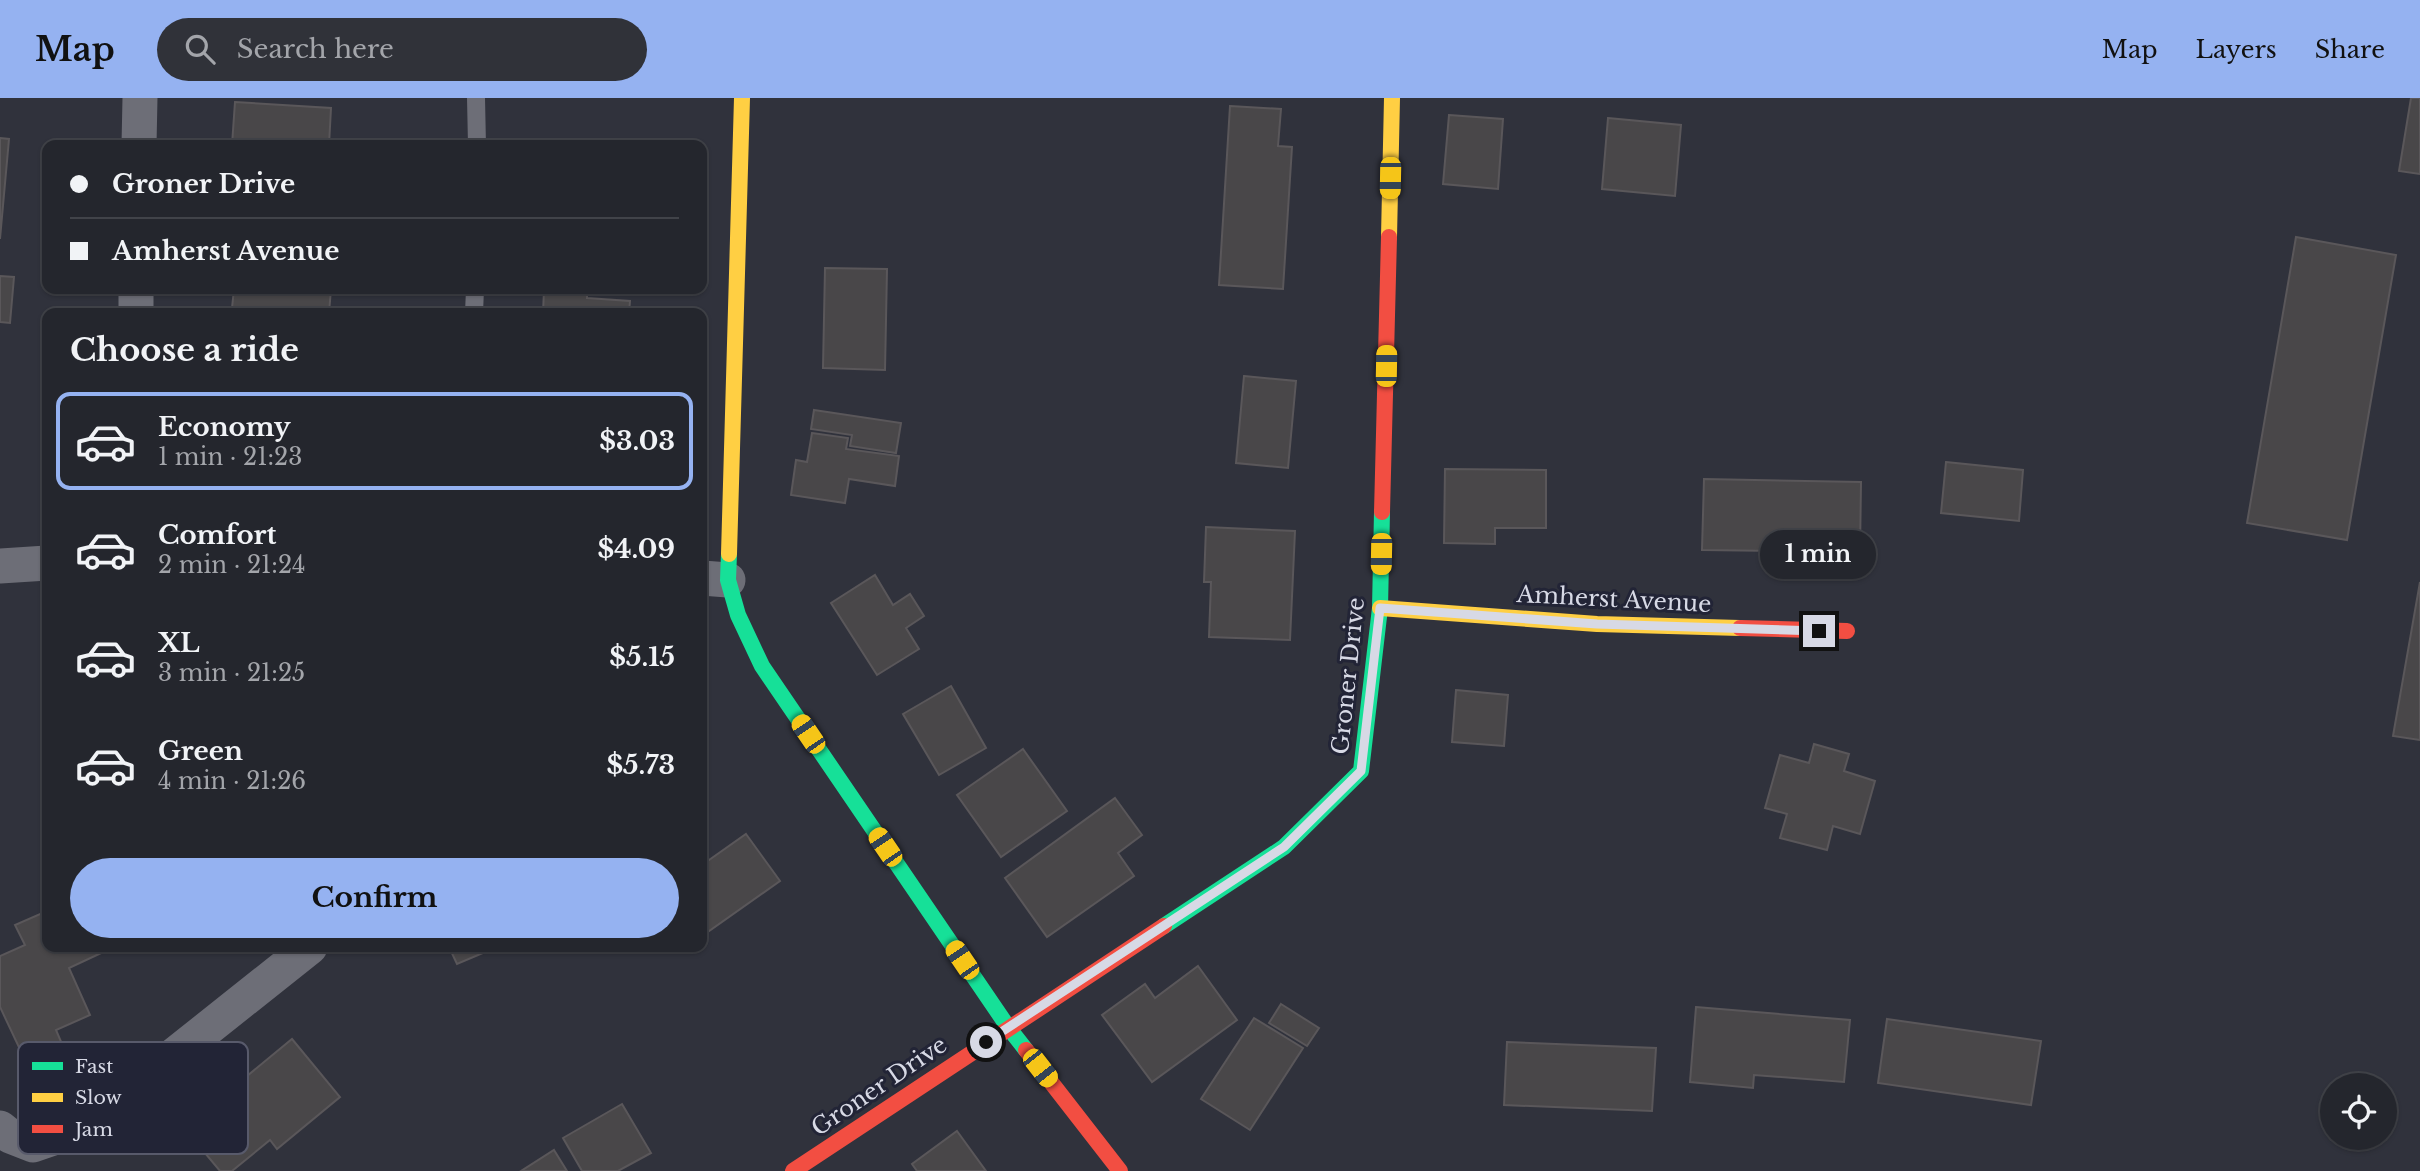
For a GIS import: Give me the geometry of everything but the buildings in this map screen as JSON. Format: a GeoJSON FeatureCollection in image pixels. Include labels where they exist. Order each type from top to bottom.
{"type":"FeatureCollection","features":[{"type":"Feature","properties":{"kind":"street"},"geometry":{"type":"LineString","coordinates":[[139,140],[140,98]]}},
{"type":"Feature","properties":{"kind":"street"},"geometry":{"type":"LineString","coordinates":[[741,98],[715,579],[738,615],[762,666],[1007,1027],[1120,1171]]}},
{"type":"Feature","properties":{"kind":"street","name":"Groner Drive"},"geometry":{"type":"LineString","coordinates":[[793,1171],[1007,1027],[1284,847],[1361,771],[1380,608],[1392,98]]}},
{"type":"Feature","properties":{"kind":"street"},"geometry":{"type":"LineString","coordinates":[[0,566],[42,563]]}},
{"type":"Feature","properties":{"kind":"street","name":"Amherst Avenue"},"geometry":{"type":"LineString","coordinates":[[1380,608],[1597,624],[1846,631]]}},
{"type":"Feature","properties":{"kind":"street"},"geometry":{"type":"LineString","coordinates":[[191,1042],[304,952]]}},
{"type":"Feature","properties":{"kind":"street"},"geometry":{"type":"LineString","coordinates":[[0,1128],[18,1139]]}},
{"type":"Feature","properties":{"kind":"lane"},"geometry":{"type":"LineString","coordinates":[[476,98],[477,140]]}},
{"type":"Feature","properties":{"kind":"traffic: fast"},"geometry":{"type":"LineString","coordinates":[[1164,926],[1284,847],[1361,771],[1380,608],[1382,512]]}},
{"type":"Feature","properties":{"kind":"traffic: fast"},"geometry":{"type":"LineString","coordinates":[[729,554],[728,580],[738,615],[762,666],[1026,1050]]}},
{"type":"Feature","properties":{"kind":"traffic: slow"},"geometry":{"type":"LineString","coordinates":[[729,554],[742,98]]}},
{"type":"Feature","properties":{"kind":"traffic: slow"},"geometry":{"type":"LineString","coordinates":[[1389,237],[1392,98]]}},
{"type":"Feature","properties":{"kind":"traffic: slow"},"geometry":{"type":"LineString","coordinates":[[1380,608],[1597,624],[1740,628]]}},
{"type":"Feature","properties":{"kind":"traffic: jam"},"geometry":{"type":"LineString","coordinates":[[1382,512],[1389,237]]}},
{"type":"Feature","properties":{"kind":"traffic: jam"},"geometry":{"type":"LineString","coordinates":[[1740,628],[1847,631]]}},
{"type":"Feature","properties":{"kind":"traffic: jam"},"geometry":{"type":"LineString","coordinates":[[793,1171],[1164,926]]}},
{"type":"Feature","properties":{"kind":"traffic: jam"},"geometry":{"type":"LineString","coordinates":[[1026,1050],[1120,1171]]}},
{"type":"Feature","properties":{"kind":"route"},"geometry":{"type":"LineString","coordinates":[[986,1042],[1284,847],[1361,771],[1380,608],[1597,624],[1819,631]]}}]}
